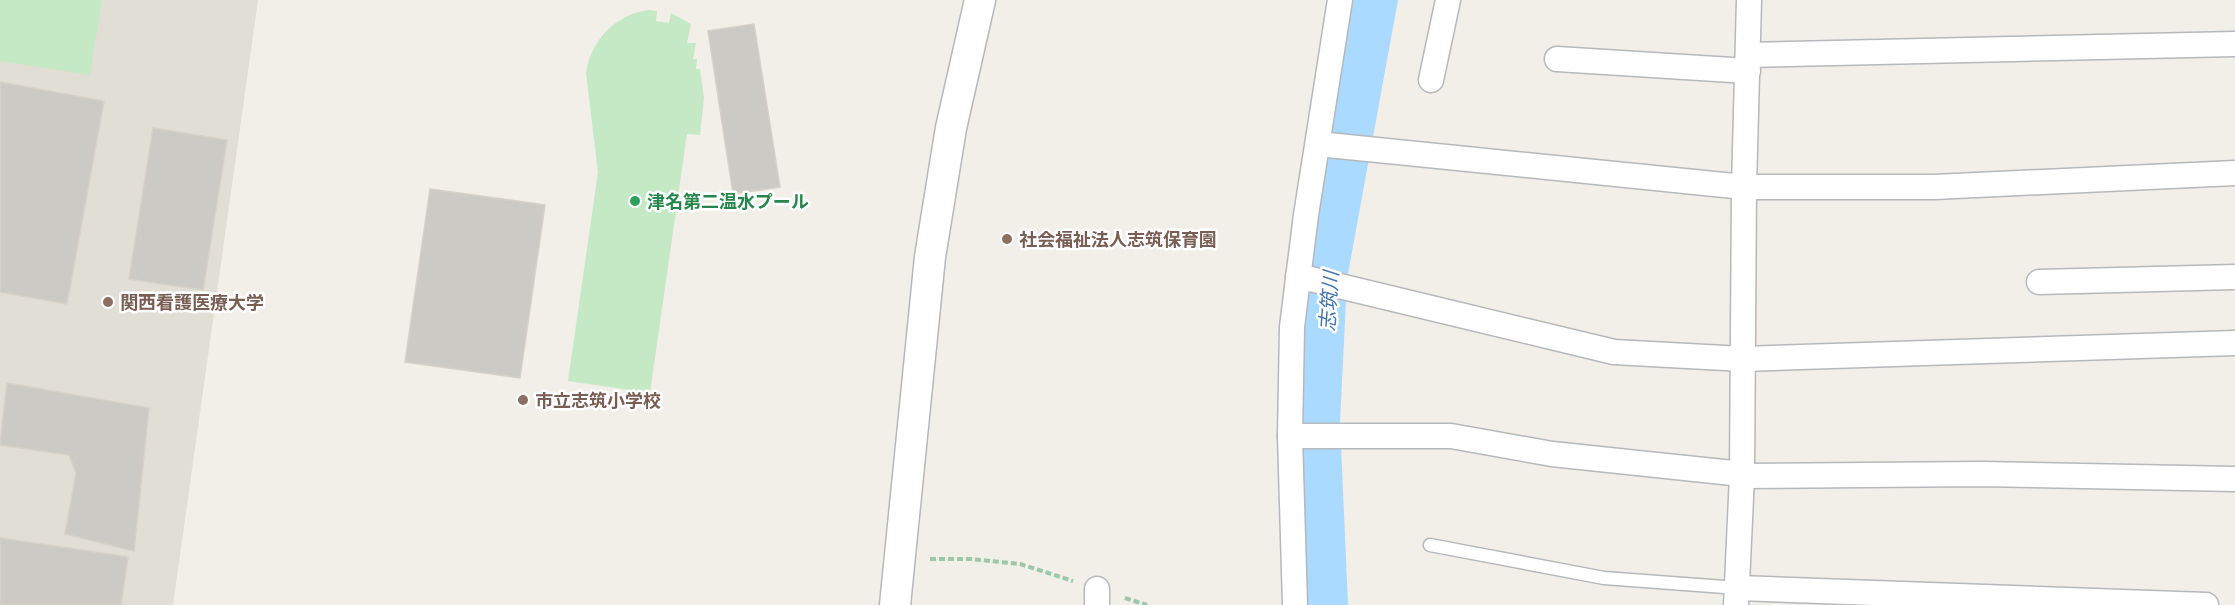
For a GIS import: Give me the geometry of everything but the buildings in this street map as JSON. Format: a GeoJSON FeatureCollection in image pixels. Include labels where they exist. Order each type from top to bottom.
{"type":"FeatureCollection","features":[{"type":"Feature","properties":{"kind":"street"},"geometry":{"type":"LineString","coordinates":[[895,605],[930,257],[951,128],[980,0]]}},
{"type":"Feature","properties":{"kind":"street"},"geometry":{"type":"LineString","coordinates":[[1295,605],[1290,436],[1292,327],[1340,0]]}},
{"type":"Feature","properties":{"kind":"street"},"geometry":{"type":"LineString","coordinates":[[1431,80],[1448,0]]}},
{"type":"Feature","properties":{"kind":"street"},"geometry":{"type":"LineString","coordinates":[[1749,0],[1744,187],[1742,475],[1737,597],[2206,605]]}},
{"type":"Feature","properties":{"kind":"street"},"geometry":{"type":"LineString","coordinates":[[1557,59],[1749,63],[2235,44]]}},
{"type":"Feature","properties":{"kind":"street"},"geometry":{"type":"LineString","coordinates":[[1318,144],[1744,187],[1934,187],[2235,173]]}},
{"type":"Feature","properties":{"kind":"street"},"geometry":{"type":"LineString","coordinates":[[1298,276],[1614,352],[1743,359],[2235,343]]}},
{"type":"Feature","properties":{"kind":"street"},"geometry":{"type":"LineString","coordinates":[[2039,282],[2235,277]]}},
{"type":"Feature","properties":{"kind":"street"},"geometry":{"type":"LineString","coordinates":[[1290,436],[1450,436],[1552,454],[1742,475],[1981,474],[2235,479]]}},
{"type":"Feature","properties":{"kind":"lane"},"geometry":{"type":"LineString","coordinates":[[1431,545],[1604,578],[1737,597]]}},
{"type":"Feature","properties":{"kind":"path"},"geometry":{"type":"LineString","coordinates":[[899,559],[971,559],[1020,564],[1097,597]]}},
{"type":"Feature","properties":{"kind":"shaded area","name":"関西看護医療大学"},"geometry":{"type":"Polygon","coordinates":[[[0,0],[258,0],[173,605],[0,605],[0,0]]]}},
{"type":"Feature","properties":{"kind":"green space"},"geometry":{"type":"Polygon","coordinates":[[[0,0],[102,0],[90,75],[0,61],[0,0]]]}},
{"type":"Feature","properties":{"kind":"green space","name":"津名第二温水プール"},"geometry":{"type":"Polygon","coordinates":[[[648,10],[657,11],[656,21],[669,23],[671,13],[691,24],[687,43],[696,43],[693,59],[697,59],[696,69],[700,69],[704,98],[700,135],[687,134],[650,393],[568,381],[598,172],[586,73],[593,50],[606,31],[625,17],[648,10]]]}},
{"type":"Feature","properties":{"kind":"water","name":"志筑川"},"geometry":{"type":"Polygon","coordinates":[[[1347,0],[1398,0],[1347,279],[1340,423],[1348,605],[1308,605],[1298,425],[1301,323],[1347,0]]]}},
{"type":"Feature","properties":{"kind":"place","name":"津名第二温水プール"},"geometry":{"type":"Point","coordinates":[635,201]}},
{"type":"Feature","properties":{"kind":"place","name":"社会福祉法人志筑保育園"},"geometry":{"type":"Point","coordinates":[1007,239]}},
{"type":"Feature","properties":{"kind":"place","name":"関西看護医療大学"},"geometry":{"type":"Point","coordinates":[108,302]}},
{"type":"Feature","properties":{"kind":"place","name":"市立志筑小学校"},"geometry":{"type":"Point","coordinates":[523,400]}}]}
